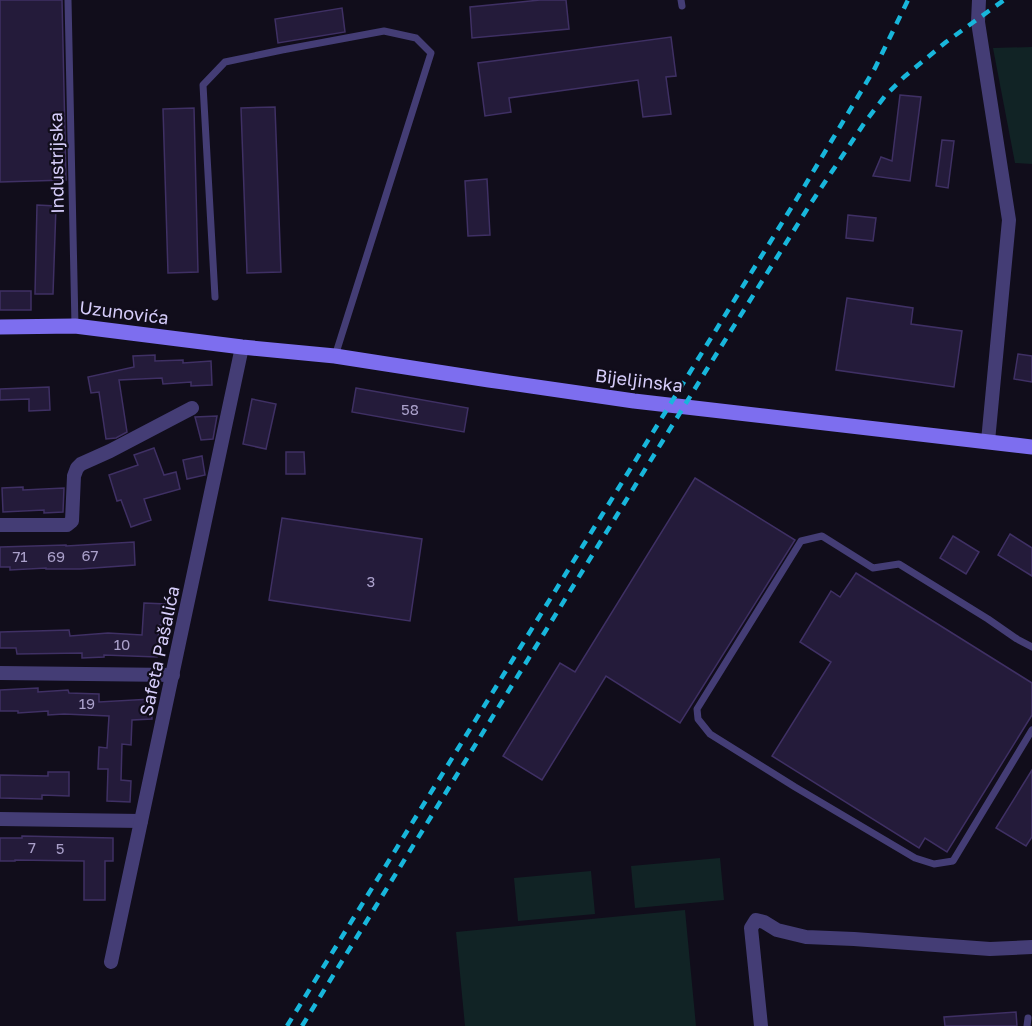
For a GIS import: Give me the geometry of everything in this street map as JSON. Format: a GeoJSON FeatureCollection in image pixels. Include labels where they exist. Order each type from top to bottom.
{"type":"FeatureCollection","features":[{"type":"Feature","properties":{"kind":"main road","name":"Uzunovića"},"geometry":{"type":"LineString","coordinates":[[0,327],[75,326],[242,347]]}},
{"type":"Feature","properties":{"kind":"main road","name":"Bijeljinska"},"geometry":{"type":"LineString","coordinates":[[242,347],[335,356],[634,400],[1032,447]]}},
{"type":"Feature","properties":{"kind":"street"},"geometry":{"type":"LineString","coordinates":[[979,0],[978,22],[1009,220],[988,441]]}},
{"type":"Feature","properties":{"kind":"street","name":"Safeta Pašalića"},"geometry":{"type":"LineString","coordinates":[[111,962],[242,347]]}},
{"type":"Feature","properties":{"kind":"street"},"geometry":{"type":"LineString","coordinates":[[0,525],[67,525],[72,521],[74,476],[81,464],[110,452],[192,408]]}},
{"type":"Feature","properties":{"kind":"street"},"geometry":{"type":"LineString","coordinates":[[0,673],[173,675]]}},
{"type":"Feature","properties":{"kind":"street"},"geometry":{"type":"LineString","coordinates":[[0,819],[141,821]]}},
{"type":"Feature","properties":{"kind":"street"},"geometry":{"type":"LineString","coordinates":[[760,1026],[751,928],[756,920],[777,930],[806,937],[990,949],[1032,947]]}},
{"type":"Feature","properties":{"kind":"lane","name":"Industrijska"},"geometry":{"type":"LineString","coordinates":[[68,0],[75,326]]}},
{"type":"Feature","properties":{"kind":"lane"},"geometry":{"type":"LineString","coordinates":[[215,297],[203,85],[225,62],[384,31],[416,38],[431,53],[335,356]]}},
{"type":"Feature","properties":{"kind":"lane"},"geometry":{"type":"LineString","coordinates":[[1032,647],[899,564],[873,568],[822,536],[801,541],[697,709],[698,719],[710,734],[915,858],[934,864],[953,861],[1032,730]]}},
{"type":"Feature","properties":{"kind":"lane"},"geometry":{"type":"LineString","coordinates":[[1027,1026],[1028,1018]]}},
{"type":"Feature","properties":{"kind":"shaded area"},"geometry":{"type":"Polygon","coordinates":[[[1032,47],[1032,164],[1015,163],[993,48],[1032,47]]]}},
{"type":"Feature","properties":{"kind":"shaded area"},"geometry":{"type":"Polygon","coordinates":[[[720,858],[724,900],[635,908],[631,866],[720,858]]]}},
{"type":"Feature","properties":{"kind":"shaded area"},"geometry":{"type":"Polygon","coordinates":[[[591,871],[595,914],[518,921],[514,878],[591,871]]]}},
{"type":"Feature","properties":{"kind":"shaded area"},"geometry":{"type":"Polygon","coordinates":[[[685,910],[696,1026],[465,1026],[456,932],[685,910]]]}},
{"type":"Feature","properties":{"kind":"building"},"geometry":{"type":"Polygon","coordinates":[[[0,0],[62,0],[66,180],[0,182],[0,0]]]}},
{"type":"Feature","properties":{"kind":"building"},"geometry":{"type":"Polygon","coordinates":[[[540,0],[566,0],[569,29],[472,38],[470,7],[540,0]]]}},
{"type":"Feature","properties":{"kind":"building"},"geometry":{"type":"Polygon","coordinates":[[[342,8],[345,32],[278,43],[275,19],[342,8]]]}},
{"type":"Feature","properties":{"kind":"building"},"geometry":{"type":"Polygon","coordinates":[[[671,37],[676,76],[666,77],[671,114],[643,117],[638,80],[509,98],[511,112],[485,116],[478,63],[671,37]]]}},
{"type":"Feature","properties":{"kind":"building"},"geometry":{"type":"Polygon","coordinates":[[[900,95],[921,97],[910,181],[873,176],[881,157],[892,161],[900,95]]]}},
{"type":"Feature","properties":{"kind":"building"},"geometry":{"type":"Polygon","coordinates":[[[275,107],[281,272],[247,273],[241,108],[275,107]]]}},
{"type":"Feature","properties":{"kind":"building"},"geometry":{"type":"Polygon","coordinates":[[[194,108],[198,272],[168,273],[163,109],[194,108]]]}},
{"type":"Feature","properties":{"kind":"building"},"geometry":{"type":"Polygon","coordinates":[[[942,140],[954,141],[948,188],[936,186],[942,140]]]}},
{"type":"Feature","properties":{"kind":"building"},"geometry":{"type":"Polygon","coordinates":[[[487,179],[490,235],[468,236],[465,181],[487,179]]]}},
{"type":"Feature","properties":{"kind":"building"},"geometry":{"type":"Polygon","coordinates":[[[37,205],[56,206],[53,294],[35,294],[37,205]]]}},
{"type":"Feature","properties":{"kind":"building"},"geometry":{"type":"Polygon","coordinates":[[[848,215],[876,218],[873,241],[846,238],[848,215]]]}},
{"type":"Feature","properties":{"kind":"building"},"geometry":{"type":"Polygon","coordinates":[[[0,291],[31,291],[31,310],[0,310],[0,291]]]}},
{"type":"Feature","properties":{"kind":"building"},"geometry":{"type":"Polygon","coordinates":[[[847,298],[913,308],[911,324],[962,331],[954,387],[836,370],[847,298]]]}},
{"type":"Feature","properties":{"kind":"building"},"geometry":{"type":"Polygon","coordinates":[[[1018,354],[1032,356],[1032,382],[1014,379],[1018,354]]]}},
{"type":"Feature","properties":{"kind":"building"},"geometry":{"type":"Polygon","coordinates":[[[155,355],[155,361],[183,360],[183,363],[211,361],[212,385],[191,386],[191,382],[163,384],[162,378],[119,380],[127,432],[116,438],[106,439],[99,392],[91,393],[88,377],[134,367],[133,356],[155,355]]]}},
{"type":"Feature","properties":{"kind":"building"},"geometry":{"type":"Polygon","coordinates":[[[49,387],[50,410],[29,411],[29,399],[0,400],[0,389],[49,387]]]}},
{"type":"Feature","properties":{"kind":"building"},"geometry":{"type":"Polygon","coordinates":[[[356,388],[468,408],[464,432],[352,412],[356,388]]]}},
{"type":"Feature","properties":{"kind":"building"},"geometry":{"type":"Polygon","coordinates":[[[252,399],[276,404],[266,449],[243,444],[252,399]]]}},
{"type":"Feature","properties":{"kind":"building"},"geometry":{"type":"Polygon","coordinates":[[[217,416],[213,439],[201,440],[195,417],[217,416]]]}},
{"type":"Feature","properties":{"kind":"building"},"geometry":{"type":"Polygon","coordinates":[[[154,448],[164,475],[176,472],[180,489],[144,499],[151,520],[131,527],[121,500],[117,501],[109,475],[138,465],[134,455],[154,448]]]}},
{"type":"Feature","properties":{"kind":"building"},"geometry":{"type":"Polygon","coordinates":[[[286,452],[304,452],[305,474],[286,474],[286,452]]]}},
{"type":"Feature","properties":{"kind":"building"},"geometry":{"type":"Polygon","coordinates":[[[202,456],[205,475],[187,479],[183,460],[202,456]]]}},
{"type":"Feature","properties":{"kind":"building"},"geometry":{"type":"Polygon","coordinates":[[[695,478],[795,540],[680,723],[606,676],[542,780],[503,756],[560,663],[575,672],[695,478]]]}},
{"type":"Feature","properties":{"kind":"building"},"geometry":{"type":"Polygon","coordinates":[[[23,487],[23,490],[64,488],[63,512],[44,513],[44,510],[3,512],[2,488],[23,487]]]}},
{"type":"Feature","properties":{"kind":"building"},"geometry":{"type":"Polygon","coordinates":[[[282,518],[422,539],[410,621],[269,600],[282,518]]]}},
{"type":"Feature","properties":{"kind":"building"},"geometry":{"type":"Polygon","coordinates":[[[1010,534],[1032,548],[1032,576],[998,555],[1010,534]]]}},
{"type":"Feature","properties":{"kind":"building"},"geometry":{"type":"Polygon","coordinates":[[[953,536],[979,552],[966,574],[940,558],[953,536]]]}},
{"type":"Feature","properties":{"kind":"building"},"geometry":{"type":"Polygon","coordinates":[[[134,542],[135,565],[80,569],[10,570],[10,567],[0,567],[0,547],[134,542]]]}},
{"type":"Feature","properties":{"kind":"building"},"geometry":{"type":"Polygon","coordinates":[[[856,573],[1032,683],[1032,715],[947,852],[925,838],[919,848],[772,756],[831,662],[800,642],[831,591],[840,597],[856,573]]]}},
{"type":"Feature","properties":{"kind":"building"},"geometry":{"type":"Polygon","coordinates":[[[144,603],[167,604],[166,625],[159,625],[157,657],[104,655],[104,657],[82,658],[82,653],[17,654],[16,648],[0,648],[0,632],[69,630],[70,636],[108,633],[142,635],[144,603]]]}},
{"type":"Feature","properties":{"kind":"building"},"geometry":{"type":"Polygon","coordinates":[[[38,688],[38,692],[68,690],[69,693],[99,694],[99,702],[151,699],[152,719],[132,720],[131,745],[122,744],[121,780],[131,781],[130,802],[107,801],[108,769],[98,769],[99,747],[107,748],[109,716],[48,715],[48,711],[18,713],[18,711],[0,711],[0,690],[38,688]]]}},
{"type":"Feature","properties":{"kind":"building"},"geometry":{"type":"Polygon","coordinates":[[[1032,770],[1032,837],[1026,846],[996,828],[1032,770]]]}},
{"type":"Feature","properties":{"kind":"building"},"geometry":{"type":"Polygon","coordinates":[[[48,772],[69,772],[69,796],[42,795],[42,799],[0,798],[0,775],[48,776],[48,772]]]}},
{"type":"Feature","properties":{"kind":"building"},"geometry":{"type":"Polygon","coordinates":[[[22,836],[113,838],[113,861],[105,861],[105,900],[84,900],[84,861],[0,861],[0,838],[22,838],[22,836]]]}},
{"type":"Feature","properties":{"kind":"building"},"geometry":{"type":"Polygon","coordinates":[[[1016,1012],[1017,1026],[945,1026],[944,1017],[1016,1012]]]}},
{"type":"Feature","properties":{"kind":"railway"},"geometry":{"type":"LineString","coordinates":[[287,1026],[801,192],[875,68],[908,0]]}},
{"type":"Feature","properties":{"kind":"railway"},"geometry":{"type":"LineString","coordinates":[[302,1026],[707,369],[811,203],[865,122],[885,96],[904,77],[946,42],[1004,0]]}}]}
